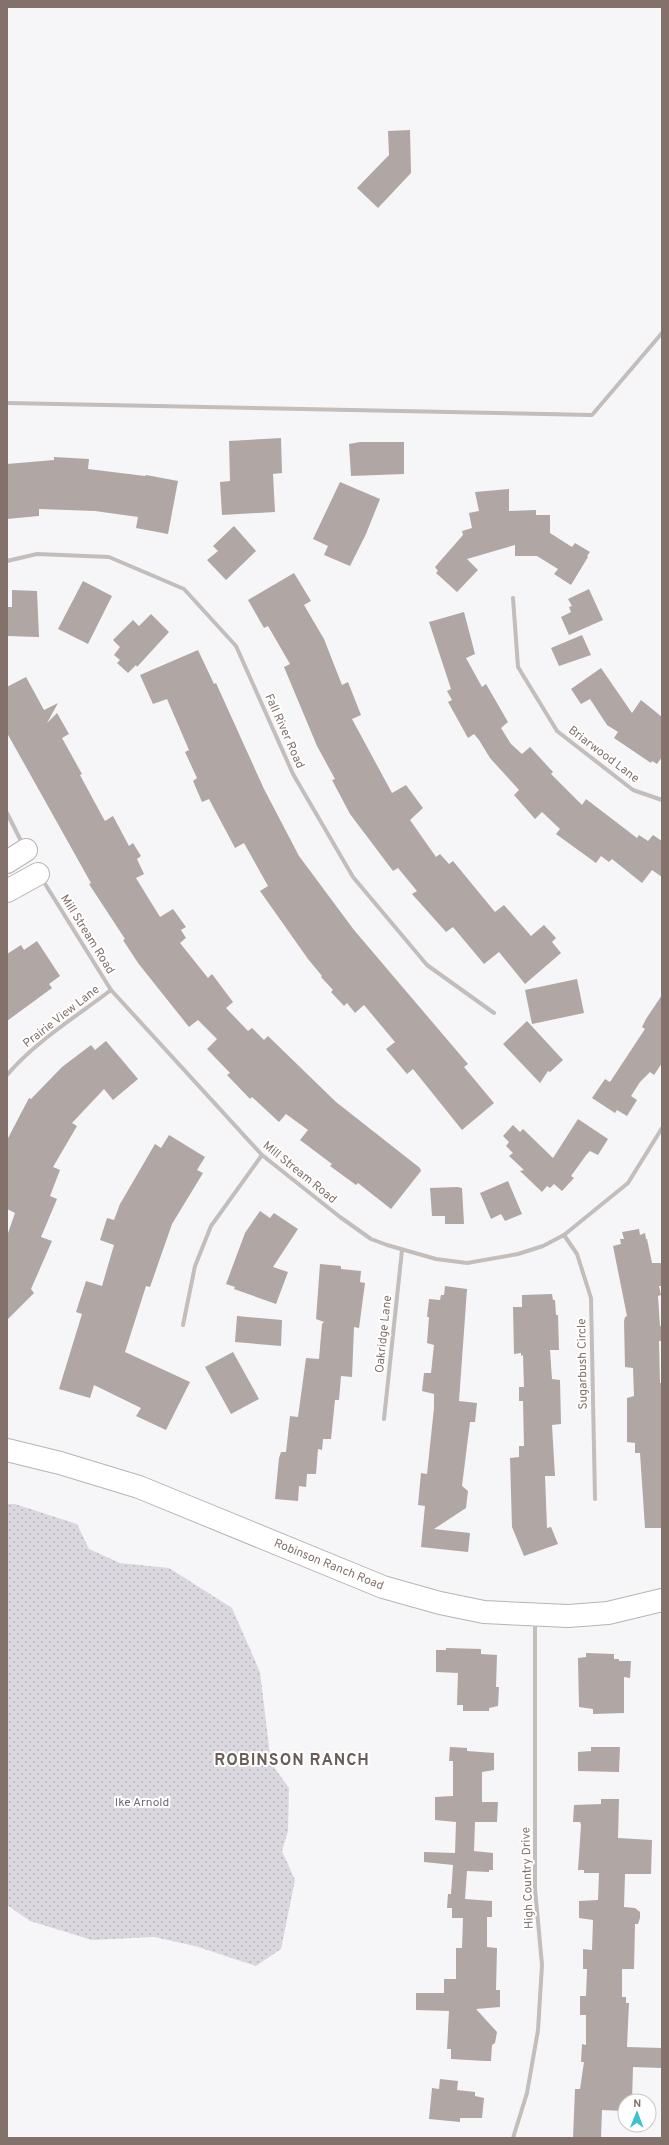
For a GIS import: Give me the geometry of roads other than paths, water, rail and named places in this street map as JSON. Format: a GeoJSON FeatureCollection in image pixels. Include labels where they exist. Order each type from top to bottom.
{"type":"FeatureCollection","features":[{"type":"Feature","properties":{"kind":"street"},"geometry":{"type":"LineString","coordinates":[[7,403],[592,415],[662,333]]}},
{"type":"Feature","properties":{"kind":"street","name":"Fall River Road"},"geometry":{"type":"LineString","coordinates":[[7,561],[37,554],[109,557],[184,589],[236,646],[293,774],[353,877],[427,965],[494,1013]]}},
{"type":"Feature","properties":{"kind":"street","name":"Briarwood Lane"},"geometry":{"type":"LineString","coordinates":[[513,598],[518,667],[557,731],[633,790],[662,800]]}},
{"type":"Feature","properties":{"kind":"street","name":"Mill Stream Road"},"geometry":{"type":"LineString","coordinates":[[7,814],[32,862],[111,990],[262,1155],[340,1217],[371,1239],[402,1250],[444,1260],[467,1263],[518,1254],[543,1246],[564,1235],[628,1183],[662,1128]]}},
{"type":"Feature","properties":{"kind":"street"},"geometry":{"type":"LineString","coordinates":[[7,862],[32,862]]}},
{"type":"Feature","properties":{"kind":"street"},"geometry":{"type":"LineString","coordinates":[[7,891],[32,862]]}},
{"type":"Feature","properties":{"kind":"street","name":"Prairie View Lane"},"geometry":{"type":"LineString","coordinates":[[7,1075],[16,1064],[111,990]]}},
{"type":"Feature","properties":{"kind":"street"},"geometry":{"type":"LineString","coordinates":[[183,1326],[195,1266],[211,1226],[262,1155]]}},
{"type":"Feature","properties":{"kind":"street","name":"Sugarbush Circle"},"geometry":{"type":"LineString","coordinates":[[564,1235],[577,1254],[591,1298],[595,1499]]}},
{"type":"Feature","properties":{"kind":"street","name":"Oakridge Lane"},"geometry":{"type":"LineString","coordinates":[[384,1419],[402,1250]]}},
{"type":"Feature","properties":{"kind":"street","name":"Robinson Ranch Road"},"geometry":{"type":"LineString","coordinates":[[7,1450],[60,1463],[139,1487],[383,1586],[440,1604],[484,1612],[568,1616],[608,1613],[662,1600]]}},
{"type":"Feature","properties":{"kind":"street","name":"High Country Drive"},"geometry":{"type":"LineString","coordinates":[[513,2138],[527,2093],[538,2030],[542,1965],[535,1889],[535,1615]]}},
{"type":"Feature","properties":{"kind":"district","name":"ROBINSON RANCH"},"geometry":{"type":"Point","coordinates":[292,1759]}},
{"type":"Feature","properties":{"kind":"park label","name":"Ike Arnold"},"geometry":{"type":"Point","coordinates":[142,1802]}}]}
